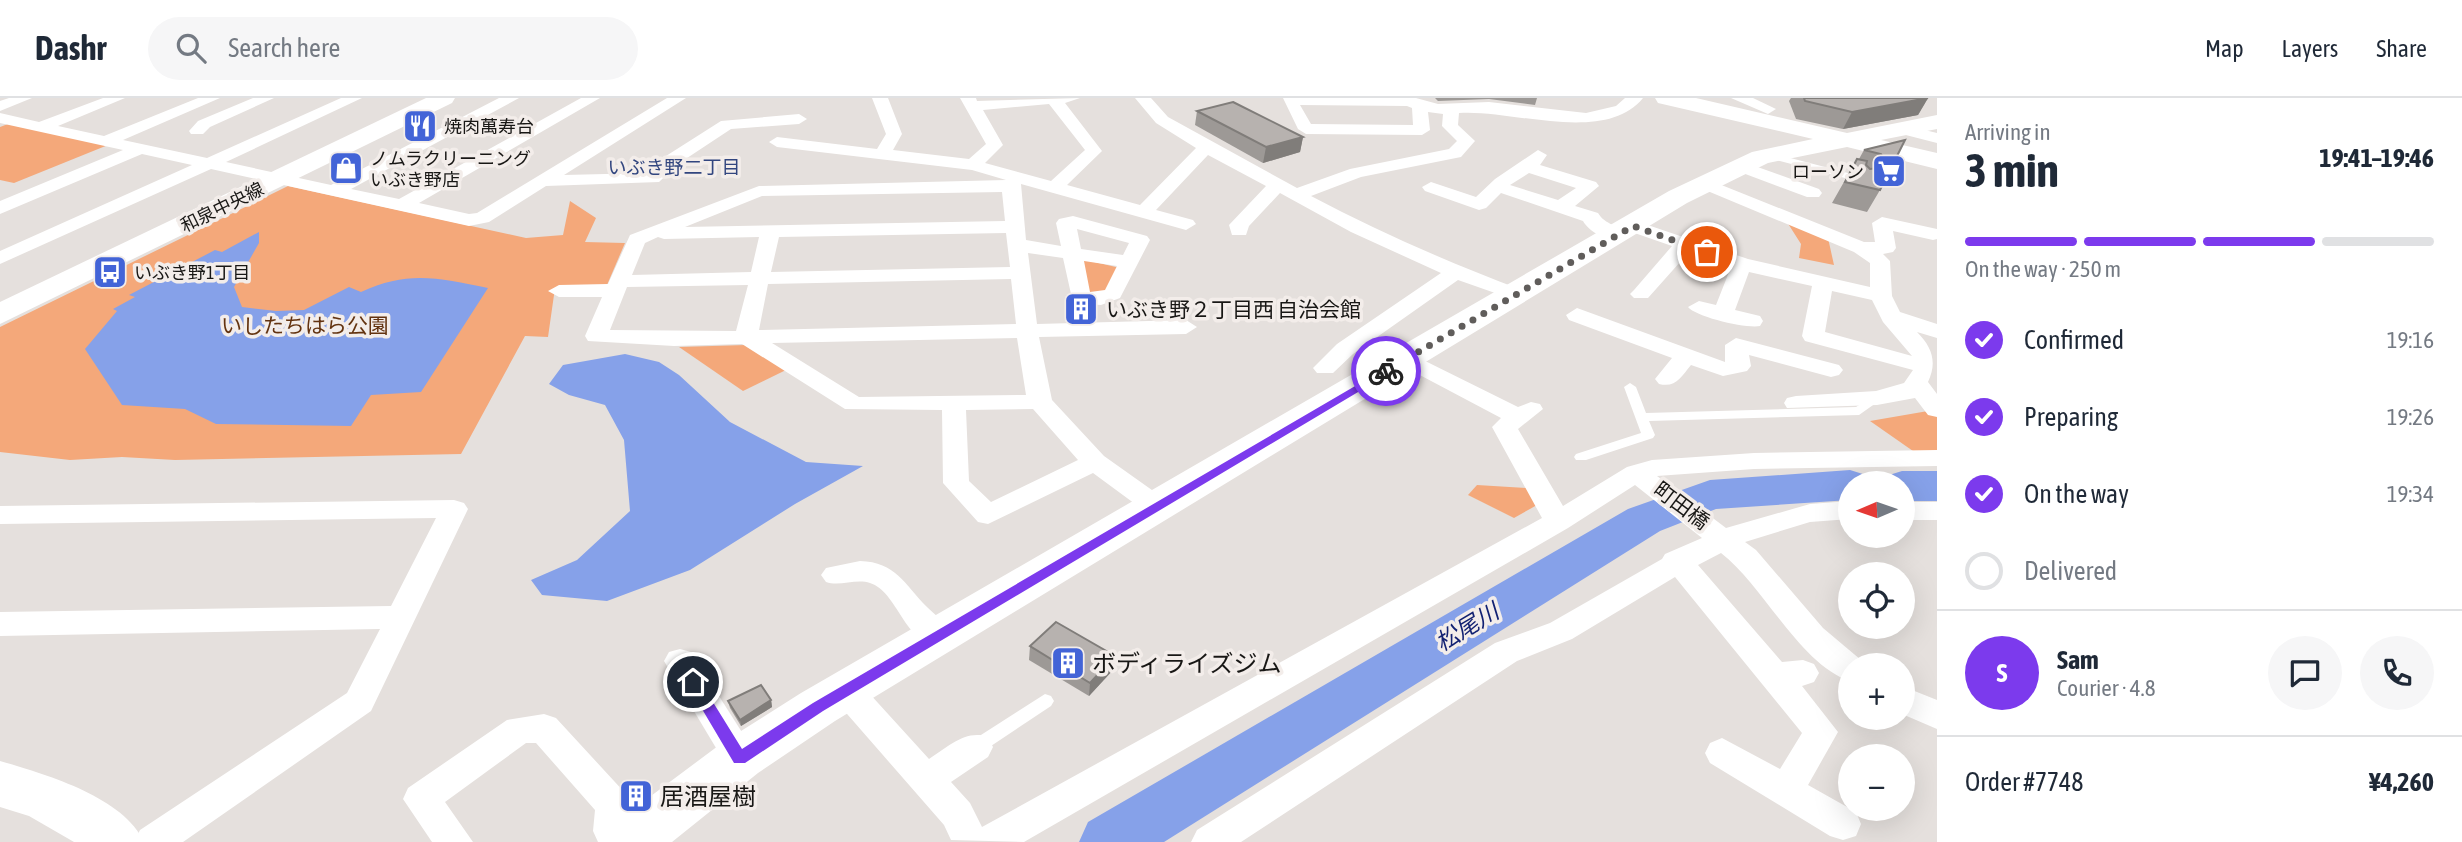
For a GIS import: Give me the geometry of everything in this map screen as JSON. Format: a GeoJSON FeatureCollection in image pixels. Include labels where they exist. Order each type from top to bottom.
{"type":"FeatureCollection","features":[{"type":"Feature","properties":{"kind":"street"},"geometry":{"type":"LineString","coordinates":[[0,106],[24,98]]}},
{"type":"Feature","properties":{"kind":"street"},"geometry":{"type":"LineString","coordinates":[[40,127],[117,98]]}},
{"type":"Feature","properties":{"kind":"street"},"geometry":{"type":"LineString","coordinates":[[107,140],[212,98]]}},
{"type":"Feature","properties":{"kind":"street"},"geometry":{"type":"LineString","coordinates":[[197,131],[204,124],[266,98]]}},
{"type":"Feature","properties":{"kind":"street"},"geometry":{"type":"LineString","coordinates":[[0,258],[354,98]]}},
{"type":"Feature","properties":{"kind":"street","name":"和泉中央線"},"geometry":{"type":"LineString","coordinates":[[0,314],[419,98]]}},
{"type":"Feature","properties":{"kind":"street","name":"和泉中央線"},"geometry":{"type":"LineString","coordinates":[[0,300],[444,98]]}},
{"type":"Feature","properties":{"kind":"street"},"geometry":{"type":"LineString","coordinates":[[331,192],[511,98]]}},
{"type":"Feature","properties":{"kind":"street"},"geometry":{"type":"LineString","coordinates":[[401,206],[592,98]]}},
{"type":"Feature","properties":{"kind":"street"},"geometry":{"type":"LineString","coordinates":[[4,122],[107,140],[331,192],[469,220],[482,218],[678,98]]}},
{"type":"Feature","properties":{"kind":"street"},"geometry":{"type":"LineString","coordinates":[[794,98],[803,138],[799,144]]}},
{"type":"Feature","properties":{"kind":"street"},"geometry":{"type":"LineString","coordinates":[[880,98],[894,134],[883,153]]}},
{"type":"Feature","properties":{"kind":"street"},"geometry":{"type":"LineString","coordinates":[[973,165],[995,145],[971,102],[1074,98]]}},
{"type":"Feature","properties":{"kind":"street"},"geometry":{"type":"LineString","coordinates":[[1143,98],[1162,120],[1206,147],[1358,228],[1455,272],[1515,293]]}},
{"type":"Feature","properties":{"kind":"street"},"geometry":{"type":"LineString","coordinates":[[1420,108],[1422,130],[1306,129],[1289,100],[1410,101],[1420,108],[1501,108],[1552,118],[1584,117],[1621,108],[1635,98]]}},
{"type":"Feature","properties":{"kind":"street"},"geometry":{"type":"LineString","coordinates":[[1666,98],[1765,138],[1803,173]]}},
{"type":"Feature","properties":{"kind":"street"},"geometry":{"type":"LineString","coordinates":[[1739,98],[1765,138],[1813,193]]}},
{"type":"Feature","properties":{"kind":"street"},"geometry":{"type":"LineString","coordinates":[[1054,100],[1094,151],[1055,187]]}},
{"type":"Feature","properties":{"kind":"street"},"geometry":{"type":"LineString","coordinates":[[1238,222],[1272,190],[1291,190],[1356,173],[1455,153],[1467,141],[1450,126],[1451,107]]}},
{"type":"Feature","properties":{"kind":"street"},"geometry":{"type":"LineString","coordinates":[[543,181],[653,178],[672,160],[727,124],[799,119]]}},
{"type":"Feature","properties":{"kind":"street"},"geometry":{"type":"LineString","coordinates":[[631,842],[740,758],[846,690],[1704,183],[1765,138],[1844,139],[1937,122]]}},
{"type":"Feature","properties":{"kind":"street"},"geometry":{"type":"LineString","coordinates":[[1900,129],[1937,138]]}},
{"type":"Feature","properties":{"kind":"street"},"geometry":{"type":"LineString","coordinates":[[1844,139],[1937,161]]}},
{"type":"Feature","properties":{"kind":"street"},"geometry":{"type":"LineString","coordinates":[[777,142],[973,165],[1014,181]]}},
{"type":"Feature","properties":{"kind":"street"},"geometry":{"type":"LineString","coordinates":[[1144,212],[1206,147]]}},
{"type":"Feature","properties":{"kind":"street"},"geometry":{"type":"LineString","coordinates":[[0,208],[142,148]]}},
{"type":"Feature","properties":{"kind":"street"},"geometry":{"type":"LineString","coordinates":[[1444,189],[1475,206],[1531,160],[1594,183],[1563,206]]}},
{"type":"Feature","properties":{"kind":"street"},"geometry":{"type":"LineString","coordinates":[[724,181],[726,197],[733,201]]}},
{"type":"Feature","properties":{"kind":"street"},"geometry":{"type":"LineString","coordinates":[[1014,181],[1020,274],[1040,402],[1095,462],[1156,506]]}},
{"type":"Feature","properties":{"kind":"street"},"geometry":{"type":"LineString","coordinates":[[1186,224],[1055,187],[1014,181],[759,191],[637,239],[596,336],[746,337],[1186,327]]}},
{"type":"Feature","properties":{"kind":"street"},"geometry":{"type":"LineString","coordinates":[[1704,183],[1861,248],[1880,261],[1881,296],[1891,317],[1920,348],[1928,368]]}},
{"type":"Feature","properties":{"kind":"street"},"geometry":{"type":"LineString","coordinates":[[0,185],[37,193]]}},
{"type":"Feature","properties":{"kind":"street"},"geometry":{"type":"LineString","coordinates":[[1499,187],[1591,217],[1595,225],[1625,230],[1742,264],[1881,296]]}},
{"type":"Feature","properties":{"kind":"street"},"geometry":{"type":"LineString","coordinates":[[1073,222],[1140,240],[1113,294],[1101,299],[1081,298],[1072,254],[1066,223],[1073,222]]}},
{"type":"Feature","properties":{"kind":"street"},"geometry":{"type":"LineString","coordinates":[[1861,248],[1886,248],[1882,223],[1933,234]]}},
{"type":"Feature","properties":{"kind":"street"},"geometry":{"type":"LineString","coordinates":[[1860,225],[1883,230]]}},
{"type":"Feature","properties":{"kind":"street"},"geometry":{"type":"LineString","coordinates":[[645,234],[771,232],[1016,236],[1072,254],[1129,262]]}},
{"type":"Feature","properties":{"kind":"street"},"geometry":{"type":"LineString","coordinates":[[746,337],[771,232]]}},
{"type":"Feature","properties":{"kind":"street"},"geometry":{"type":"LineString","coordinates":[[1657,286],[1684,246]]}},
{"type":"Feature","properties":{"kind":"street"},"geometry":{"type":"LineString","coordinates":[[1723,314],[1742,264]]}},
{"type":"Feature","properties":{"kind":"street"},"geometry":{"type":"LineString","coordinates":[[1325,368],[1336,345],[1399,302],[1455,272]]}},
{"type":"Feature","properties":{"kind":"street"},"geometry":{"type":"LineString","coordinates":[[559,291],[759,278],[1020,274]]}},
{"type":"Feature","properties":{"kind":"street"},"geometry":{"type":"LineString","coordinates":[[1806,362],[1823,283]]}},
{"type":"Feature","properties":{"kind":"street"},"geometry":{"type":"LineString","coordinates":[[1699,307],[1752,321]]}},
{"type":"Feature","properties":{"kind":"street"},"geometry":{"type":"LineString","coordinates":[[1577,315],[1597,329],[1687,355],[1738,374],[1736,345],[1806,362],[1836,386],[1877,398],[1905,390],[1930,401]]}},
{"type":"Feature","properties":{"kind":"street"},"geometry":{"type":"LineString","coordinates":[[1891,317],[1937,331]]}},
{"type":"Feature","properties":{"kind":"street"},"geometry":{"type":"LineString","coordinates":[[1813,336],[1928,368]]}},
{"type":"Feature","properties":{"kind":"street"},"geometry":{"type":"LineString","coordinates":[[746,337],[854,404],[1040,402]]}},
{"type":"Feature","properties":{"kind":"street"},"geometry":{"type":"LineString","coordinates":[[1667,379],[1687,355]]}},
{"type":"Feature","properties":{"kind":"street"},"geometry":{"type":"LineString","coordinates":[[1407,359],[1525,413],[1504,427],[1558,521]]}},
{"type":"Feature","properties":{"kind":"street"},"geometry":{"type":"LineString","coordinates":[[1928,368],[1915,382],[1930,401]]}},
{"type":"Feature","properties":{"kind":"street"},"geometry":{"type":"LineString","coordinates":[[1796,403],[1836,386]]}},
{"type":"Feature","properties":{"kind":"street"},"geometry":{"type":"LineString","coordinates":[[954,404],[956,483],[988,515],[1095,462]]}},
{"type":"Feature","properties":{"kind":"street"},"geometry":{"type":"LineString","coordinates":[[846,690],[977,835],[1652,468],[1754,461],[1937,458]]}},
{"type":"Feature","properties":{"kind":"street","name":"町田橋"},"geometry":{"type":"LineString","coordinates":[[1641,475],[1722,537],[1771,583],[1812,636],[1838,659]]}},
{"type":"Feature","properties":{"kind":"street"},"geometry":{"type":"LineString","coordinates":[[0,516],[454,509],[359,702],[153,842]]}},
{"type":"Feature","properties":{"kind":"street"},"geometry":{"type":"LineString","coordinates":[[1210,842],[1506,652],[1558,632],[1675,561],[1722,537],[1766,522],[1797,514],[1838,511]]}},
{"type":"Feature","properties":{"kind":"street"},"geometry":{"type":"LineString","coordinates":[[1915,511],[1937,511]]}},
{"type":"Feature","properties":{"kind":"street"},"geometry":{"type":"LineString","coordinates":[[1675,561],[1789,674],[1821,732],[1786,791]]}},
{"type":"Feature","properties":{"kind":"street"},"geometry":{"type":"LineString","coordinates":[[836,575],[870,563],[892,580],[917,616],[939,635]]}},
{"type":"Feature","properties":{"kind":"street"},"geometry":{"type":"LineString","coordinates":[[0,624],[400,617]]}},
{"type":"Feature","properties":{"kind":"street"},"geometry":{"type":"LineString","coordinates":[[680,661],[740,758]]}},
{"type":"Feature","properties":{"kind":"street"},"geometry":{"type":"LineString","coordinates":[[1915,705],[1937,715]]}},
{"type":"Feature","properties":{"kind":"street"},"geometry":{"type":"LineString","coordinates":[[454,842],[426,805],[513,720],[544,728],[613,805],[611,831],[621,842]]}},
{"type":"Feature","properties":{"kind":"street"},"geometry":{"type":"LineString","coordinates":[[927,779],[976,747]]}},
{"type":"Feature","properties":{"kind":"street"},"geometry":{"type":"LineString","coordinates":[[1722,753],[1843,824]]}},
{"type":"Feature","properties":{"kind":"street"},"geometry":{"type":"LineString","coordinates":[[0,784],[43,795],[80,814],[117,842]]}},
{"type":"Feature","properties":{"kind":"lane"},"geometry":{"type":"LineString","coordinates":[[1765,138],[1865,180],[1861,186]]}},
{"type":"Feature","properties":{"kind":"lane"},"geometry":{"type":"LineString","coordinates":[[1581,457],[1648,435],[1630,387]]}},
{"type":"Feature","properties":{"kind":"lane"},"geometry":{"type":"LineString","coordinates":[[1642,417],[1859,411],[1877,398]]}},
{"type":"Feature","properties":{"kind":"lane"},"geometry":{"type":"LineString","coordinates":[[976,747],[1045,701]]}},
{"type":"Feature","properties":{"kind":"green space"},"geometry":{"type":"Polygon","coordinates":[[[8,124],[108,145],[14,183],[0,180],[0,127],[8,124]]]}},
{"type":"Feature","properties":{"kind":"green space","name":"いしたちはら公園"},"geometry":{"type":"Polygon","coordinates":[[[288,186],[526,238],[563,235],[570,201],[596,218],[585,242],[625,243],[607,285],[555,288],[548,337],[525,336],[461,454],[175,460],[122,457],[70,460],[0,452],[0,327],[288,186]]]}},
{"type":"Feature","properties":{"kind":"green space"},"geometry":{"type":"Polygon","coordinates":[[[1787,222],[1828,238],[1834,265],[1799,258],[1801,244],[1787,222]]]}},
{"type":"Feature","properties":{"kind":"green space"},"geometry":{"type":"Polygon","coordinates":[[[1086,260],[1120,268],[1108,291],[1100,295],[1085,291],[1079,261],[1086,260]]]}},
{"type":"Feature","properties":{"kind":"green space"},"geometry":{"type":"Polygon","coordinates":[[[746,345],[786,370],[743,391],[679,347],[746,345]]]}},
{"type":"Feature","properties":{"kind":"green space"},"geometry":{"type":"Polygon","coordinates":[[[1928,411],[1937,415],[1937,451],[1913,451],[1870,421],[1928,411]]]}},
{"type":"Feature","properties":{"kind":"green space"},"geometry":{"type":"Polygon","coordinates":[[[1477,485],[1527,488],[1537,505],[1514,518],[1468,495],[1477,485]]]}},
{"type":"Feature","properties":{"kind":"water"},"geometry":{"type":"Polygon","coordinates":[[[259,232],[259,243],[234,287],[242,307],[276,311],[304,310],[349,287],[361,292],[409,278],[439,279],[488,288],[421,392],[371,395],[351,426],[216,424],[185,409],[122,405],[85,349],[117,311],[113,309],[135,297],[129,295],[215,250],[222,252],[259,232]]]}},
{"type":"Feature","properties":{"kind":"water"},"geometry":{"type":"Polygon","coordinates":[[[625,354],[659,362],[679,375],[730,422],[806,462],[863,466],[795,504],[690,570],[607,601],[542,595],[531,580],[577,560],[630,511],[624,440],[605,405],[569,395],[549,384],[563,365],[625,354]]]}},
{"type":"Feature","properties":{"kind":"building"},"geometry":{"type":"Polygon","coordinates":[[[1804,98],[1928,98],[1852,112],[1805,101],[1804,98]]]}},
{"type":"Feature","properties":{"kind":"building"},"geometry":{"type":"Polygon","coordinates":[[[1233,102],[1303,137],[1266,147],[1197,111],[1233,102]]]}},
{"type":"Feature","properties":{"kind":"building"},"geometry":{"type":"Polygon","coordinates":[[[1905,140],[1880,190],[1845,182],[1857,159],[1867,161],[1866,165],[1870,169],[1879,168],[1884,160],[1881,154],[1864,150],[1905,140]]]}},
{"type":"Feature","properties":{"kind":"building"},"geometry":{"type":"Polygon","coordinates":[[[1056,622],[1115,656],[1090,683],[1030,646],[1056,622]]]}},
{"type":"Feature","properties":{"kind":"building"},"geometry":{"type":"Polygon","coordinates":[[[761,685],[771,700],[740,720],[728,701],[761,685]]]}},
{"type":"Feature","properties":{"kind":"waterway","name":"松尾川"},"geometry":{"type":"LineString","coordinates":[[1110,842],[1644,520],[1710,495],[1838,486]]}},
{"type":"Feature","properties":{"kind":"waterway","name":"松尾川"},"geometry":{"type":"LineString","coordinates":[[1915,486],[1937,486]]}},
{"type":"Feature","properties":{"kind":"way so far"},"geometry":{"type":"LineString","coordinates":[[1386,371],[1633,226],[1707,252]]}},
{"type":"Feature","properties":{"kind":"place","name":"焼肉萬寿台"},"geometry":{"type":"Point","coordinates":[420,126]}},
{"type":"Feature","properties":{"kind":"place","name":"ノムラクリーニング いぶき野店"},"geometry":{"type":"Point","coordinates":[346,168]}},
{"type":"Feature","properties":{"kind":"place","name":"ローソン"},"geometry":{"type":"Point","coordinates":[1889,171]}},
{"type":"Feature","properties":{"kind":"place","name":"いぶき野1丁目"},"geometry":{"type":"Point","coordinates":[110,272]}},
{"type":"Feature","properties":{"kind":"place","name":"いぶき野２丁目西 自治会館"},"geometry":{"type":"Point","coordinates":[1081,309]}},
{"type":"Feature","properties":{"kind":"place","name":"ボディライズジム"},"geometry":{"type":"Point","coordinates":[1068,663]}},
{"type":"Feature","properties":{"kind":"place","name":"居酒屋樹"},"geometry":{"type":"Point","coordinates":[636,796]}},
{"type":"Feature","properties":{"kind":"district","name":"いぶき野二丁目"},"geometry":{"type":"Point","coordinates":[674,167]}},
{"type":"Feature","properties":{"kind":"route"},"geometry":{"type":"LineString","coordinates":[[693,682],[740,758],[818,707],[1386,371]]}}]}
